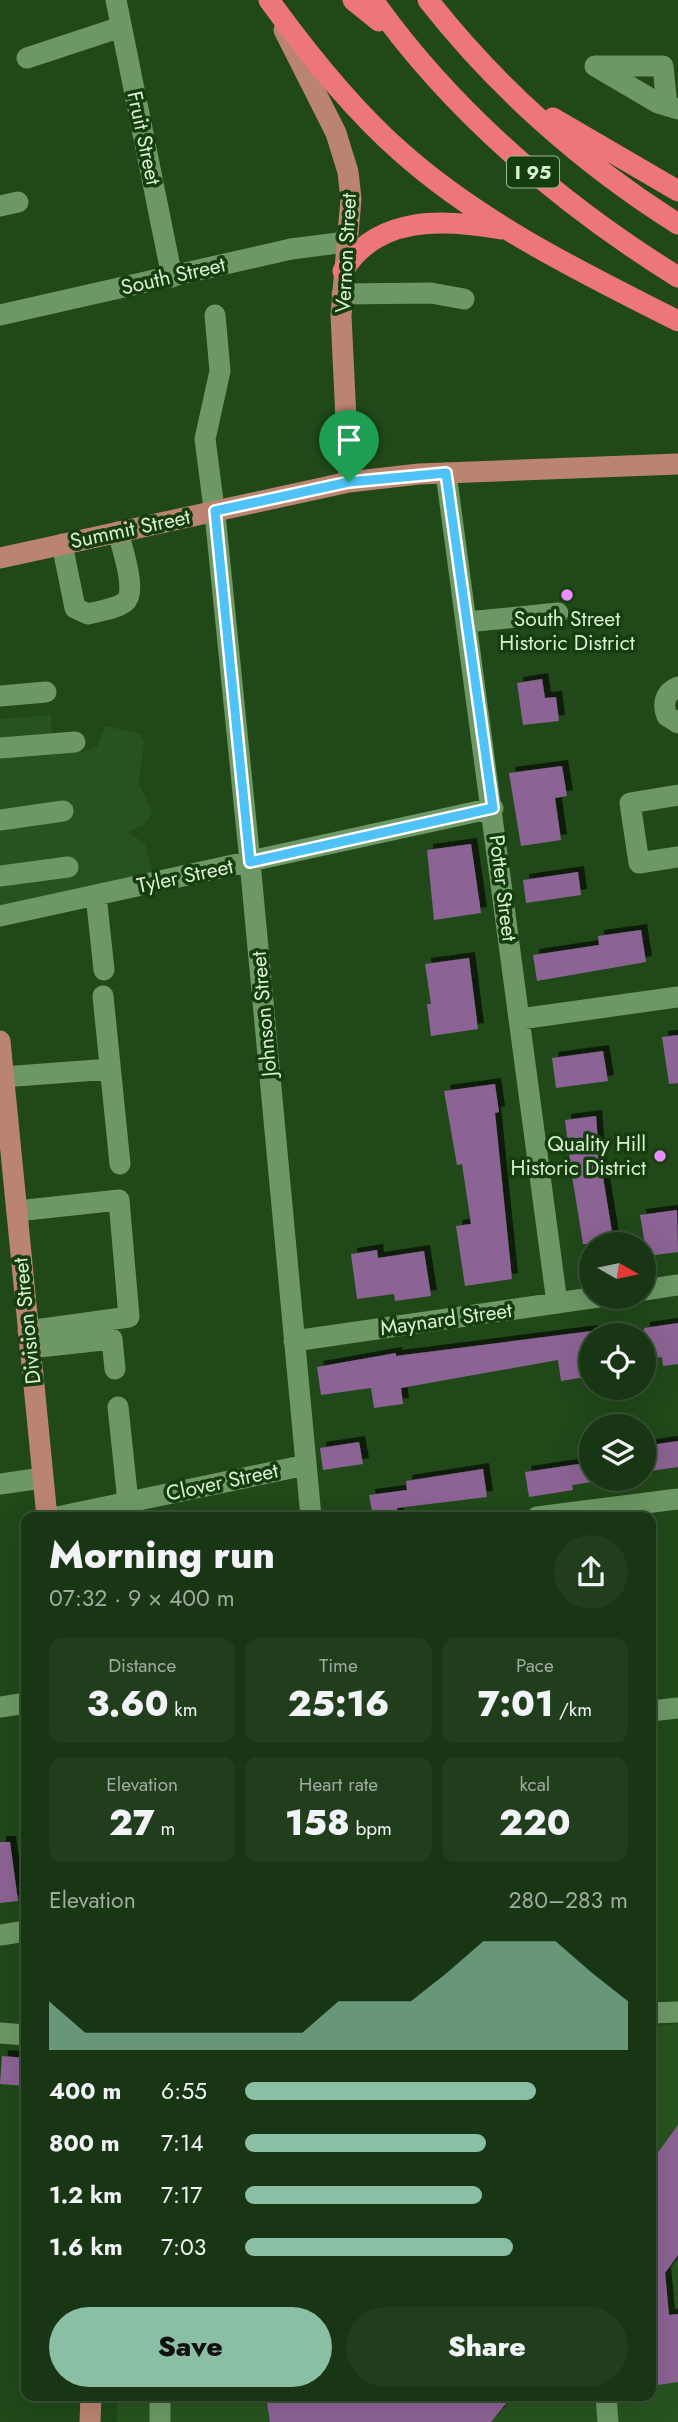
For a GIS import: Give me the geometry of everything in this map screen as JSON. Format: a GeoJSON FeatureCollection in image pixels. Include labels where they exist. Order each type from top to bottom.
{"type":"FeatureCollection","features":[{"type":"Feature","properties":{"kind":"highway"},"geometry":{"type":"LineString","coordinates":[[268,0],[318,65],[377,130],[443,186],[510,230],[678,321]]}},
{"type":"Feature","properties":{"kind":"highway"},"geometry":{"type":"LineString","coordinates":[[353,0],[408,45]]}},
{"type":"Feature","properties":{"kind":"highway","name":"I 95"},"geometry":{"type":"LineString","coordinates":[[373,0],[408,45],[470,112],[522,162],[606,229],[678,277]]}},
{"type":"Feature","properties":{"kind":"highway","name":"I 95"},"geometry":{"type":"LineString","coordinates":[[428,0],[522,102],[592,163],[678,224]]}},
{"type":"Feature","properties":{"kind":"highway"},"geometry":{"type":"LineString","coordinates":[[522,102],[619,154],[678,191]]}},
{"type":"Feature","properties":{"kind":"highway"},"geometry":{"type":"LineString","coordinates":[[343,271],[366,243],[402,227],[447,222],[510,230]]}},
{"type":"Feature","properties":{"kind":"main road","name":"Vernon Street"},"geometry":{"type":"LineString","coordinates":[[268,0],[341,144],[351,199],[342,294],[349,482]]}},
{"type":"Feature","properties":{"kind":"main road","name":"Summit Street"},"geometry":{"type":"LineString","coordinates":[[0,558],[349,482],[446,473],[678,464]]}},
{"type":"Feature","properties":{"kind":"main road","name":"Division Street"},"geometry":{"type":"LineString","coordinates":[[0,1041],[46,1512]]}},
{"type":"Feature","properties":{"kind":"main road"},"geometry":{"type":"LineString","coordinates":[[90,2422],[91,2401]]}},
{"type":"Feature","properties":{"kind":"street","name":"Fruit Street"},"geometry":{"type":"LineString","coordinates":[[116,0],[172,277]]}},
{"type":"Feature","properties":{"kind":"street"},"geometry":{"type":"LineString","coordinates":[[27,58],[121,27]]}},
{"type":"Feature","properties":{"kind":"street","name":"South Street"},"geometry":{"type":"LineString","coordinates":[[0,316],[291,249],[346,242]]}},
{"type":"Feature","properties":{"kind":"street"},"geometry":{"type":"LineString","coordinates":[[342,294],[431,293],[464,299]]}},
{"type":"Feature","properties":{"kind":"street","name":"Johnson Street"},"geometry":{"type":"LineString","coordinates":[[215,316],[219,371],[205,439],[215,511],[250,862],[311,1512]]}},
{"type":"Feature","properties":{"kind":"street","name":"Potter Street"},"geometry":{"type":"LineString","coordinates":[[446,473],[493,808],[557,1303]]}},
{"type":"Feature","properties":{"kind":"street"},"geometry":{"type":"LineString","coordinates":[[62,544],[75,608],[88,614],[126,602],[130,596],[130,579],[118,532]]}},
{"type":"Feature","properties":{"kind":"street"},"geometry":{"type":"LineString","coordinates":[[467,621],[558,613]]}},
{"type":"Feature","properties":{"kind":"street"},"geometry":{"type":"LineString","coordinates":[[678,687],[668,693],[664,704],[667,716],[678,723]]}},
{"type":"Feature","properties":{"kind":"street"},"geometry":{"type":"LineString","coordinates":[[0,696],[46,692]]}},
{"type":"Feature","properties":{"kind":"street"},"geometry":{"type":"LineString","coordinates":[[0,748],[75,742]]}},
{"type":"Feature","properties":{"kind":"street"},"geometry":{"type":"LineString","coordinates":[[678,795],[630,803],[639,863],[678,857]]}},
{"type":"Feature","properties":{"kind":"street","name":"Tyler Street"},"geometry":{"type":"LineString","coordinates":[[0,916],[493,808]]}},
{"type":"Feature","properties":{"kind":"street"},"geometry":{"type":"LineString","coordinates":[[0,820],[63,811]]}},
{"type":"Feature","properties":{"kind":"street"},"geometry":{"type":"LineString","coordinates":[[0,876],[68,867]]}},
{"type":"Feature","properties":{"kind":"street"},"geometry":{"type":"LineString","coordinates":[[96,895],[104,970]]}},
{"type":"Feature","properties":{"kind":"street"},"geometry":{"type":"LineString","coordinates":[[103,996],[120,1164]]}},
{"type":"Feature","properties":{"kind":"street"},"geometry":{"type":"LineString","coordinates":[[520,1020],[678,997]]}},
{"type":"Feature","properties":{"kind":"street"},"geometry":{"type":"LineString","coordinates":[[3,1077],[110,1069]]}},
{"type":"Feature","properties":{"kind":"street"},"geometry":{"type":"LineString","coordinates":[[16,1211],[119,1200],[129,1317],[29,1340]]}},
{"type":"Feature","properties":{"kind":"street"},"geometry":{"type":"LineString","coordinates":[[656,1288],[678,1285]]}},
{"type":"Feature","properties":{"kind":"street","name":"Maynard Street"},"geometry":{"type":"LineString","coordinates":[[294,1341],[579,1300]]}},
{"type":"Feature","properties":{"kind":"street"},"geometry":{"type":"LineString","coordinates":[[29,1340],[112,1339],[115,1369]]}},
{"type":"Feature","properties":{"kind":"street"},"geometry":{"type":"LineString","coordinates":[[118,1407],[128,1502]]}},
{"type":"Feature","properties":{"kind":"street","name":"Clover Street"},"geometry":{"type":"LineString","coordinates":[[81,1512],[306,1465]]}},
{"type":"Feature","properties":{"kind":"street"},"geometry":{"type":"LineString","coordinates":[[0,1484],[42,1478]]}},
{"type":"Feature","properties":{"kind":"street"},"geometry":{"type":"LineString","coordinates":[[576,1512],[678,1499]]}},
{"type":"Feature","properties":{"kind":"street"},"geometry":{"type":"LineString","coordinates":[[0,1707],[21,1704]]}},
{"type":"Feature","properties":{"kind":"street"},"geometry":{"type":"LineString","coordinates":[[656,1710],[678,1708]]}},
{"type":"Feature","properties":{"kind":"street"},"geometry":{"type":"LineString","coordinates":[[0,1935],[21,1932]]}},
{"type":"Feature","properties":{"kind":"street"},"geometry":{"type":"LineString","coordinates":[[656,2013],[678,2012]]}},
{"type":"Feature","properties":{"kind":"street"},"geometry":{"type":"LineString","coordinates":[[0,2033],[21,2035]]}},
{"type":"Feature","properties":{"kind":"street"},"geometry":{"type":"LineString","coordinates":[[160,2401],[160,2422]]}},
{"type":"Feature","properties":{"kind":"street"},"geometry":{"type":"LineString","coordinates":[[606,2401],[608,2422]]}},
{"type":"Feature","properties":{"kind":"shaded area"},"geometry":{"type":"Polygon","coordinates":[[[51,715],[52,746],[82,752],[97,747],[105,726],[140,734],[144,742],[139,784],[152,812],[144,825],[128,832],[145,844],[156,885],[0,922],[0,719],[51,715]]]}},
{"type":"Feature","properties":{"kind":"shaded area"},"geometry":{"type":"Polygon","coordinates":[[[678,2024],[678,2422],[117,2422],[117,2401],[656,2401],[656,2026],[678,2024]]]}},
{"type":"Feature","properties":{"kind":"building"},"geometry":{"type":"Polygon","coordinates":[[[542,679],[545,698],[556,697],[559,721],[523,725],[517,683],[542,679]]]}},
{"type":"Feature","properties":{"kind":"building"},"geometry":{"type":"Polygon","coordinates":[[[562,766],[567,796],[555,798],[561,840],[521,846],[509,773],[562,766]]]}},
{"type":"Feature","properties":{"kind":"building"},"geometry":{"type":"Polygon","coordinates":[[[471,844],[481,913],[434,920],[427,850],[471,844]]]}},
{"type":"Feature","properties":{"kind":"building"},"geometry":{"type":"Polygon","coordinates":[[[578,872],[581,895],[526,903],[523,880],[578,872]]]}},
{"type":"Feature","properties":{"kind":"building"},"geometry":{"type":"Polygon","coordinates":[[[641,930],[646,962],[537,981],[533,955],[599,945],[598,936],[641,930]]]}},
{"type":"Feature","properties":{"kind":"building"},"geometry":{"type":"Polygon","coordinates":[[[469,958],[478,1029],[431,1036],[427,1004],[431,1004],[425,964],[469,958]]]}},
{"type":"Feature","properties":{"kind":"building"},"geometry":{"type":"Polygon","coordinates":[[[678,1035],[678,1083],[669,1084],[662,1037],[678,1035]]]}},
{"type":"Feature","properties":{"kind":"building"},"geometry":{"type":"Polygon","coordinates":[[[603,1051],[608,1081],[556,1088],[552,1058],[603,1051]]]}},
{"type":"Feature","properties":{"kind":"building"},"geometry":{"type":"Polygon","coordinates":[[[495,1084],[499,1112],[495,1113],[512,1279],[465,1286],[456,1226],[471,1224],[462,1164],[457,1165],[444,1091],[495,1084]]]}},
{"type":"Feature","properties":{"kind":"building"},"geometry":{"type":"Polygon","coordinates":[[[596,1116],[612,1232],[581,1232],[565,1120],[596,1116]]]}},
{"type":"Feature","properties":{"kind":"building"},"geometry":{"type":"Polygon","coordinates":[[[677,1210],[678,1252],[656,1255],[656,1232],[643,1232],[640,1215],[677,1210]]]}},
{"type":"Feature","properties":{"kind":"building"},"geometry":{"type":"Polygon","coordinates":[[[377,1250],[378,1258],[424,1251],[431,1296],[395,1301],[394,1294],[357,1299],[351,1254],[377,1250]]]}},
{"type":"Feature","properties":{"kind":"building"},"geometry":{"type":"Polygon","coordinates":[[[678,1323],[678,1364],[663,1366],[662,1357],[656,1358],[656,1326],[678,1323]]]}},
{"type":"Feature","properties":{"kind":"building"},"geometry":{"type":"Polygon","coordinates":[[[579,1333],[579,1378],[561,1381],[558,1360],[401,1388],[403,1404],[374,1408],[371,1388],[321,1395],[317,1367],[396,1353],[396,1356],[579,1333]]]}},
{"type":"Feature","properties":{"kind":"building"},"geometry":{"type":"Polygon","coordinates":[[[678,1441],[678,1467],[656,1470],[656,1444],[678,1441]]]}},
{"type":"Feature","properties":{"kind":"building"},"geometry":{"type":"Polygon","coordinates":[[[359,1442],[363,1464],[323,1470],[320,1448],[359,1442]]]}},
{"type":"Feature","properties":{"kind":"building"},"geometry":{"type":"Polygon","coordinates":[[[579,1464],[579,1484],[572,1485],[573,1490],[529,1497],[525,1472],[579,1464]]]}},
{"type":"Feature","properties":{"kind":"building"},"geometry":{"type":"Polygon","coordinates":[[[483,1469],[487,1497],[397,1508],[397,1512],[372,1512],[369,1495],[407,1490],[406,1481],[483,1469]]]}},
{"type":"Feature","properties":{"kind":"building"},"geometry":{"type":"Polygon","coordinates":[[[0,1842],[10,1842],[18,1901],[0,1903],[0,1842]]]}},
{"type":"Feature","properties":{"kind":"building"},"geometry":{"type":"Polygon","coordinates":[[[2,2056],[21,2058],[21,2086],[0,2084],[2,2056]]]}},
{"type":"Feature","properties":{"kind":"building"},"geometry":{"type":"Polygon","coordinates":[[[678,2125],[678,2255],[665,2273],[669,2315],[678,2314],[678,2382],[656,2385],[656,2155],[678,2125]]]}},
{"type":"Feature","properties":{"kind":"building"},"geometry":{"type":"Polygon","coordinates":[[[267,2401],[508,2401],[491,2422],[270,2422],[267,2401]]]}},
{"type":"Feature","properties":{"kind":"place","name":"South Street Historic District"},"geometry":{"type":"Point","coordinates":[567,595]}},
{"type":"Feature","properties":{"kind":"place","name":"Quality Hill Historic District"},"geometry":{"type":"Point","coordinates":[660,1156]}},
{"type":"Feature","properties":{"kind":"route"},"geometry":{"type":"LineString","coordinates":[[446,473],[493,808],[250,862],[215,511],[349,482],[446,473]]}}]}
